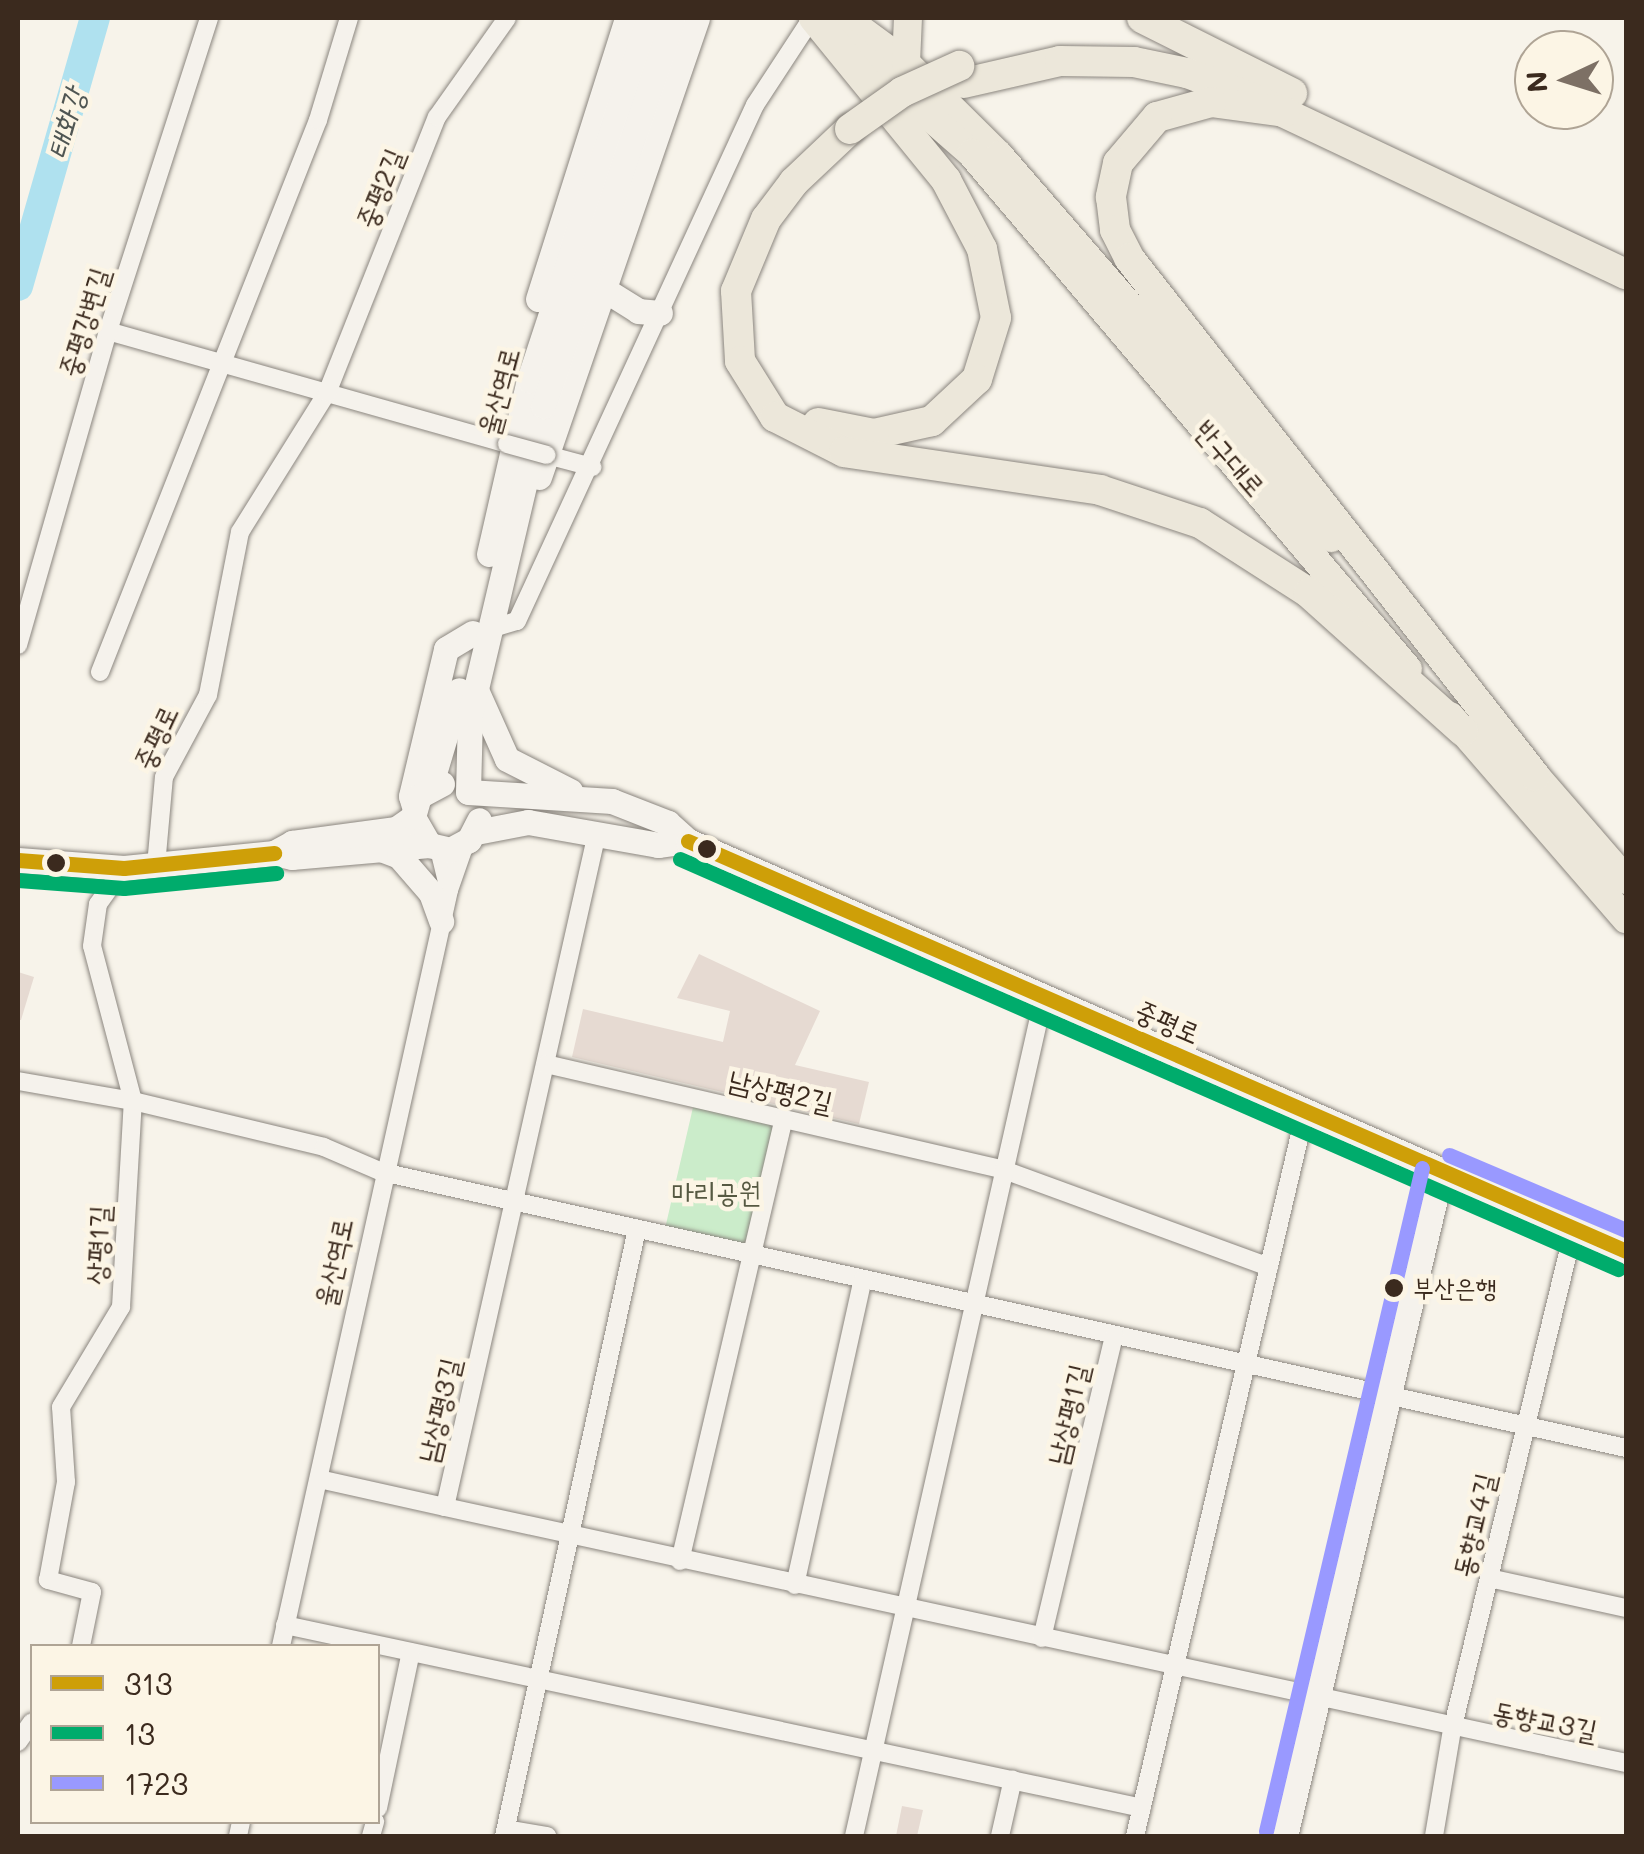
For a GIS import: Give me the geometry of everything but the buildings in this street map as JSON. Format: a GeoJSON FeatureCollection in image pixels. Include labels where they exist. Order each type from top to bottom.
{"type":"FeatureCollection","features":[{"type":"Feature","properties":{"kind":"highway"},"geometry":{"type":"LineString","coordinates":[[813,18],[946,180],[982,248],[993,286],[991,349],[968,392],[932,420],[874,434],[823,426],[786,402],[760,364],[751,323],[756,279],[784,224],[855,135]]}},
{"type":"Feature","properties":{"kind":"highway"},"geometry":{"type":"LineString","coordinates":[[1142,18],[1626,258]]}},
{"type":"Feature","properties":{"kind":"highway"},"geometry":{"type":"LineString","coordinates":[[1253,74],[1194,55],[1097,44],[1013,51],[961,74],[855,135],[780,200],[740,276],[737,348],[765,407],[830,448],[1100,490],[1200,523],[1310,593],[1463,731]]}},
{"type":"Feature","properties":{"kind":"highway"},"geometry":{"type":"LineString","coordinates":[[961,74],[1035,64],[1134,62],[1218,83],[1626,274]]}},
{"type":"Feature","properties":{"kind":"highway"},"geometry":{"type":"LineString","coordinates":[[1285,112],[1227,101],[1183,106],[1157,117],[1118,164],[1111,197],[1114,230],[1129,258],[1535,776]]}},
{"type":"Feature","properties":{"kind":"main road"},"geometry":{"type":"LineString","coordinates":[[501,538],[503,442],[627,18]]}},
{"type":"Feature","properties":{"kind":"main road","name":"울산역로"},"geometry":{"type":"LineString","coordinates":[[452,842],[479,810],[468,792],[481,631],[529,380],[649,18]]}},
{"type":"Feature","properties":{"kind":"main road","name":"울산역로"},"geometry":{"type":"LineString","coordinates":[[501,538],[673,18]]}},
{"type":"Feature","properties":{"kind":"main road"},"geometry":{"type":"LineString","coordinates":[[501,538],[548,455],[696,18]]}},
{"type":"Feature","properties":{"kind":"main road","name":"반구대로"},"geometry":{"type":"LineString","coordinates":[[813,18],[972,153],[1626,919]]}},
{"type":"Feature","properties":{"kind":"main road","name":"반구대로"},"geometry":{"type":"LineString","coordinates":[[846,18],[906,63],[1092,258],[1626,880]]}},
{"type":"Feature","properties":{"kind":"main road"},"geometry":{"type":"LineString","coordinates":[[906,63],[908,18]]}},
{"type":"Feature","properties":{"kind":"main road"},"geometry":{"type":"LineString","coordinates":[[605,290],[638,311],[660,313]]}},
{"type":"Feature","properties":{"kind":"main road","name":"울산역로"},"geometry":{"type":"LineString","coordinates":[[419,804],[481,631]]}},
{"type":"Feature","properties":{"kind":"main road"},"geometry":{"type":"LineString","coordinates":[[476,689],[508,758],[532,776],[584,796]]}},
{"type":"Feature","properties":{"kind":"main road"},"geometry":{"type":"LineString","coordinates":[[274,853],[292,842],[380,834],[448,783],[468,792],[584,796]]}},
{"type":"Feature","properties":{"kind":"main road","name":"중평로"},"geometry":{"type":"LineString","coordinates":[[584,796],[668,823],[688,841],[1043,1000],[1626,1251]]}},
{"type":"Feature","properties":{"kind":"main road"},"geometry":{"type":"LineString","coordinates":[[419,804],[452,842]]}},
{"type":"Feature","properties":{"kind":"main road"},"geometry":{"type":"LineString","coordinates":[[18,860],[124,868],[274,853],[292,858],[452,842],[507,822],[597,832],[658,846],[688,841]]}},
{"type":"Feature","properties":{"kind":"main road"},"geometry":{"type":"LineString","coordinates":[[381,849],[399,856],[430,892],[441,920]]}},
{"type":"Feature","properties":{"kind":"main road"},"geometry":{"type":"LineString","coordinates":[[1285,1836],[1442,1172]]}},
{"type":"Feature","properties":{"kind":"street","name":"중평강변길"},"geometry":{"type":"LineString","coordinates":[[18,646],[108,331],[209,18]]}},
{"type":"Feature","properties":{"kind":"street"},"geometry":{"type":"LineString","coordinates":[[100,672],[318,120],[349,18]]}},
{"type":"Feature","properties":{"kind":"street","name":"중평2길"},"geometry":{"type":"LineString","coordinates":[[208,695],[240,532],[327,392],[438,117],[507,18]]}},
{"type":"Feature","properties":{"kind":"street"},"geometry":{"type":"LineString","coordinates":[[481,631],[517,620],[592,468],[755,106],[813,18]]}},
{"type":"Feature","properties":{"kind":"street"},"geometry":{"type":"LineString","coordinates":[[108,331],[592,468]]}},
{"type":"Feature","properties":{"kind":"street","name":"중평로"},"geometry":{"type":"LineString","coordinates":[[156,866],[164,777],[208,695]]}},
{"type":"Feature","properties":{"kind":"street","name":"남상평3길"},"geometry":{"type":"LineString","coordinates":[[445,1507],[597,832]]}},
{"type":"Feature","properties":{"kind":"street","name":"울산역로"},"geometry":{"type":"LineString","coordinates":[[281,1644],[382,1172],[448,890],[452,842]]}},
{"type":"Feature","properties":{"kind":"street","name":"상평1길"},"geometry":{"type":"LineString","coordinates":[[81,1644],[92,1592],[48,1580],[66,1482],[61,1407],[121,1307],[133,1101],[92,946],[98,904],[124,868]]}},
{"type":"Feature","properties":{"kind":"street"},"geometry":{"type":"LineString","coordinates":[[854,1836],[1043,1000]]}},
{"type":"Feature","properties":{"kind":"street","name":"남상평2길"},"geometry":{"type":"LineString","coordinates":[[546,1064],[1004,1170]]}},
{"type":"Feature","properties":{"kind":"street"},"geometry":{"type":"LineString","coordinates":[[18,1081],[133,1101],[324,1148],[382,1172],[1114,1335]]}},
{"type":"Feature","properties":{"kind":"street"},"geometry":{"type":"LineString","coordinates":[[1136,1836],[1305,1113]]}},
{"type":"Feature","properties":{"kind":"street"},"geometry":{"type":"LineString","coordinates":[[680,1561],[784,1119]]}},
{"type":"Feature","properties":{"kind":"street"},"geometry":{"type":"LineString","coordinates":[[1004,1170],[1269,1266]]}},
{"type":"Feature","properties":{"kind":"street","name":"동향교4길"},"geometry":{"type":"LineString","coordinates":[[1434,1836],[1452,1730],[1574,1228]]}},
{"type":"Feature","properties":{"kind":"street"},"geometry":{"type":"LineString","coordinates":[[547,1836],[505,1833],[637,1229]]}},
{"type":"Feature","properties":{"kind":"street"},"geometry":{"type":"LineString","coordinates":[[795,1586],[862,1279]]}},
{"type":"Feature","properties":{"kind":"street","name":"남상평1길"},"geometry":{"type":"LineString","coordinates":[[1042,1638],[1114,1335],[1525,1426]]}},
{"type":"Feature","properties":{"kind":"street"},"geometry":{"type":"LineString","coordinates":[[1525,1426],[1626,1448]]}},
{"type":"Feature","properties":{"kind":"street"},"geometry":{"type":"LineString","coordinates":[[318,1478],[568,1537],[1175,1666]]}},
{"type":"Feature","properties":{"kind":"street"},"geometry":{"type":"LineString","coordinates":[[1489,1578],[1626,1608]]}},
{"type":"Feature","properties":{"kind":"street"},"geometry":{"type":"LineString","coordinates":[[286,1625],[374,1644]]}},
{"type":"Feature","properties":{"kind":"street"},"geometry":{"type":"LineString","coordinates":[[380,1645],[1142,1808]]}},
{"type":"Feature","properties":{"kind":"street"},"geometry":{"type":"LineString","coordinates":[[380,1799],[411,1652]]}},
{"type":"Feature","properties":{"kind":"street","name":"동향교3길"},"geometry":{"type":"LineString","coordinates":[[1175,1666],[1452,1730],[1626,1764]]}},
{"type":"Feature","properties":{"kind":"street"},"geometry":{"type":"LineString","coordinates":[[1000,1836],[1012,1780]]}},
{"type":"Feature","properties":{"kind":"green space","name":"마리공원"},"geometry":{"type":"Polygon","coordinates":[[[694,1103],[777,1122],[748,1249],[665,1230],[694,1103]]]}},
{"type":"Feature","properties":{"kind":"waterway","name":"태화강"},"geometry":{"type":"LineString","coordinates":[[18,286],[95,18]]}},
{"type":"Feature","properties":{"kind":"transit line","name":"313"},"geometry":{"type":"LineString","coordinates":[[688,841],[1626,1251]]}},
{"type":"Feature","properties":{"kind":"transit line","name":"313"},"geometry":{"type":"LineString","coordinates":[[18,860],[124,868],[274,853]]}},
{"type":"Feature","properties":{"kind":"transit line","name":"13"},"geometry":{"type":"LineString","coordinates":[[680,859],[1618,1269]]}},
{"type":"Feature","properties":{"kind":"transit line","name":"13"},"geometry":{"type":"LineString","coordinates":[[18,880],[124,888],[276,873]]}},
{"type":"Feature","properties":{"kind":"transit line","name":"1723"},"geometry":{"type":"LineString","coordinates":[[1449,1155],[1626,1230]]}},
{"type":"Feature","properties":{"kind":"transit line","name":"1723"},"geometry":{"type":"LineString","coordinates":[[1266,1831],[1422,1168]]}},
{"type":"Feature","properties":{"kind":"place","name":"부산은행"},"geometry":{"type":"Point","coordinates":[1394,1288]}}]}
